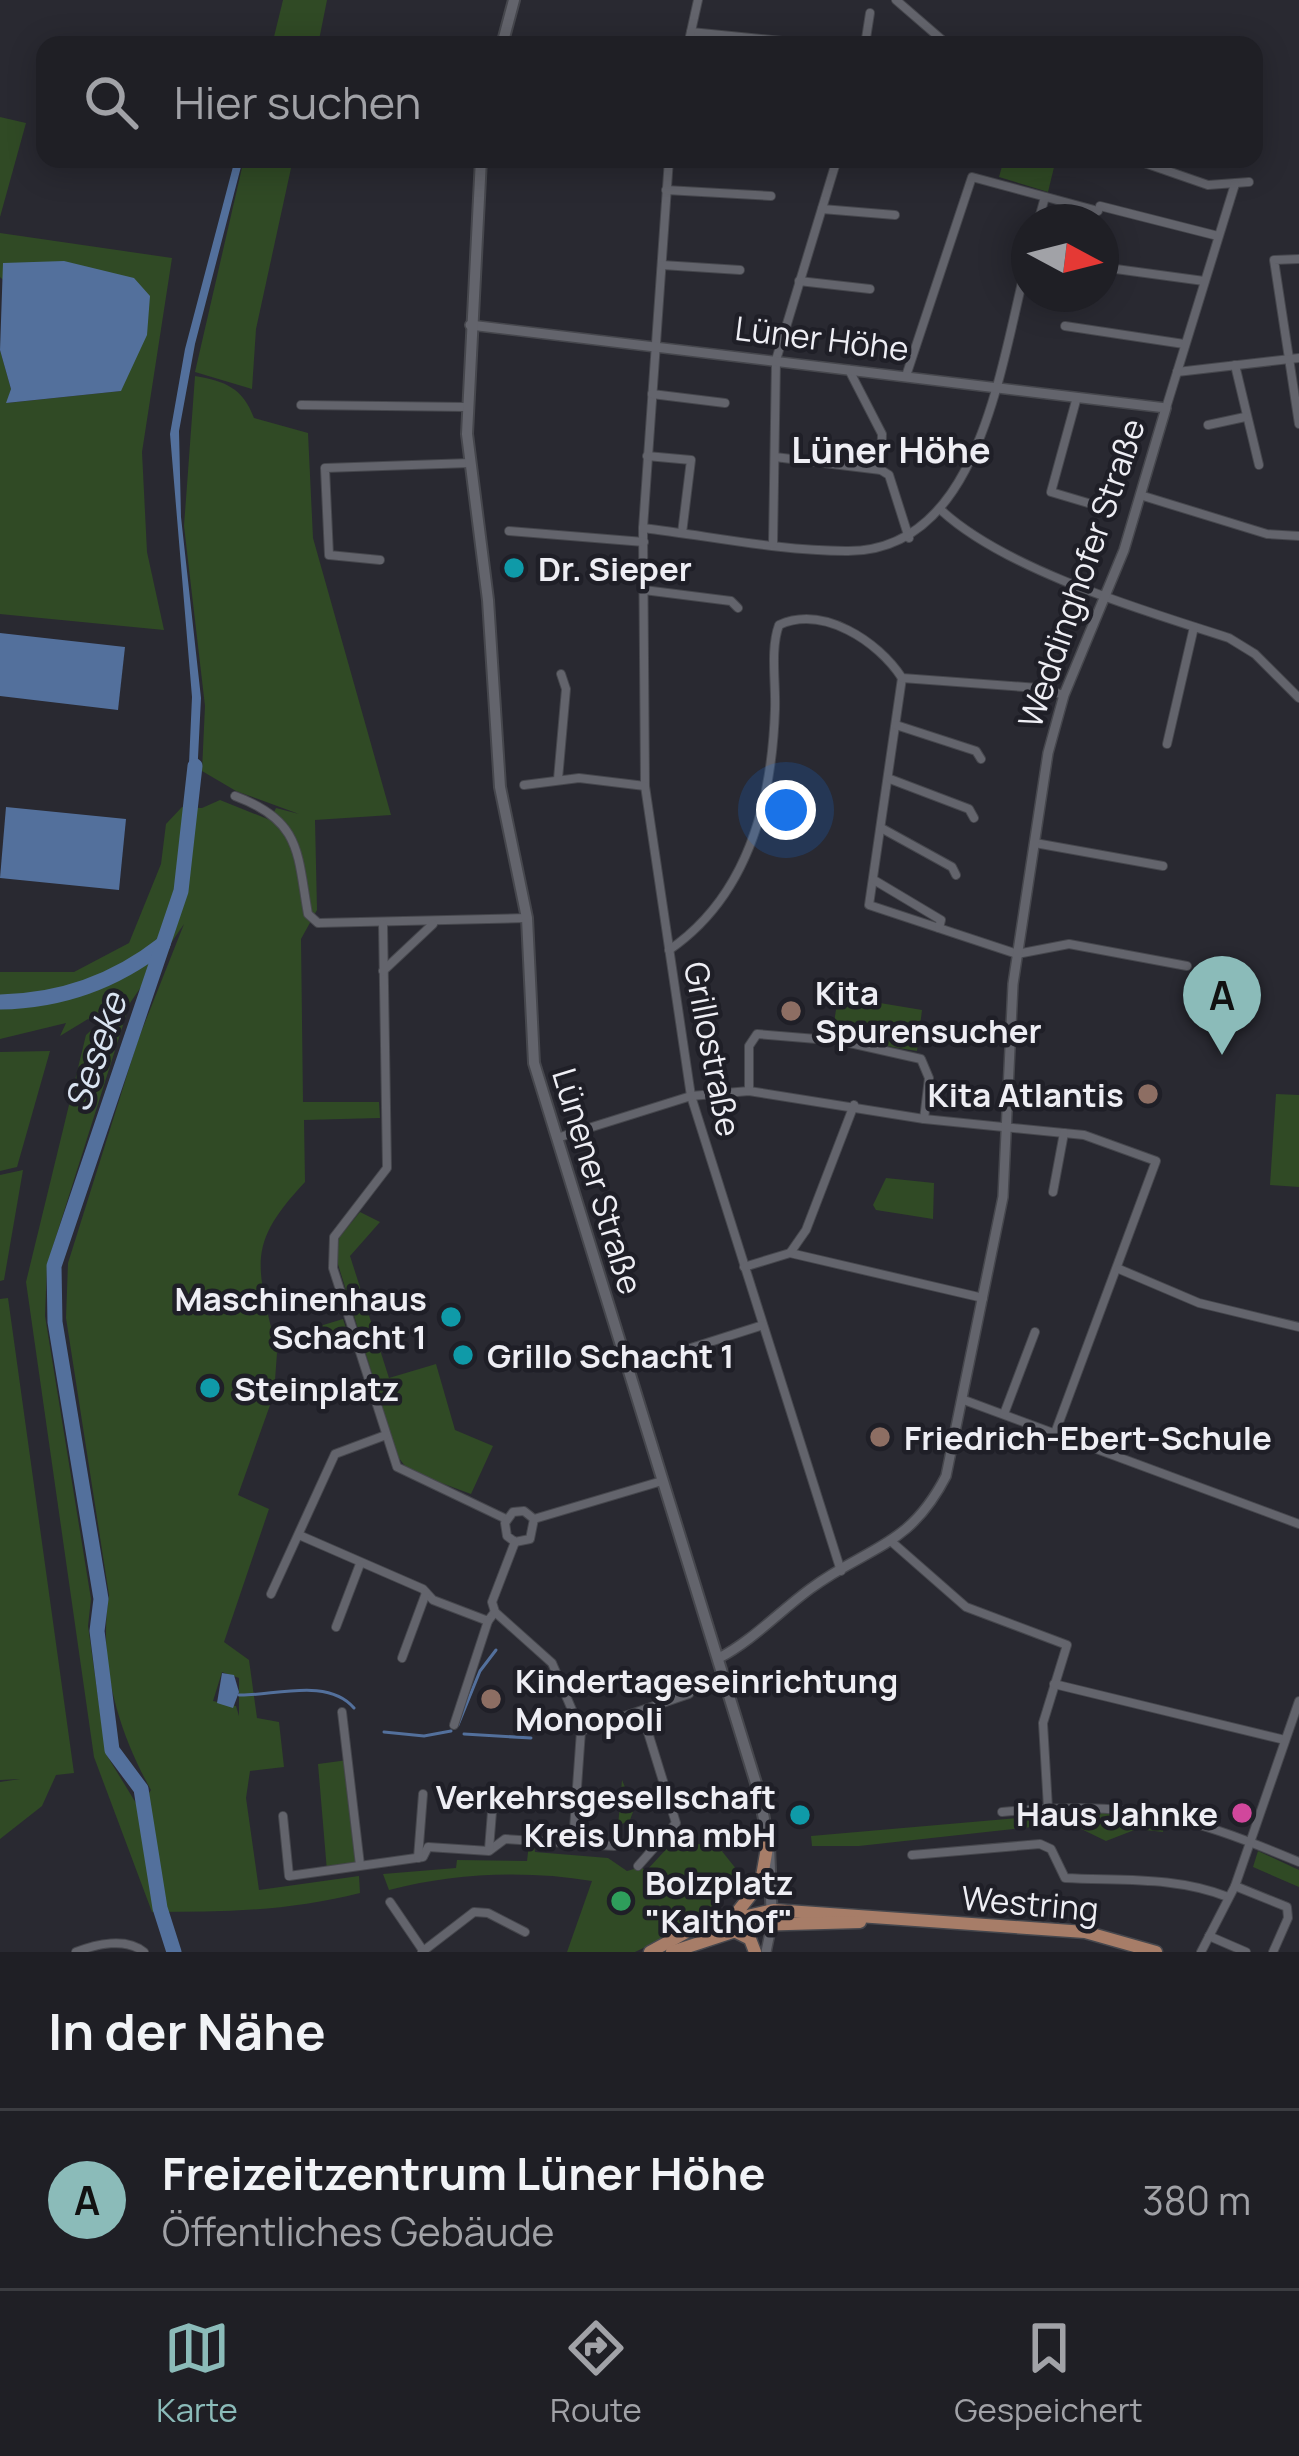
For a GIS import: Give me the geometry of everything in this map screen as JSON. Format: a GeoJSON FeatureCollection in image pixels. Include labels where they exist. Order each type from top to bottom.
{"type":"FeatureCollection","features":[{"type":"Feature","properties":{"kind":"main road"},"geometry":{"type":"LineString","coordinates":[[504,36],[514,0]]}},
{"type":"Feature","properties":{"kind":"main road","name":"Lünener Straße"},"geometry":{"type":"LineString","coordinates":[[480,168],[467,407],[470,463],[490,620],[500,790],[527,918],[534,1063],[719,1658],[768,1842],[772,1917]]}},
{"type":"Feature","properties":{"kind":"main road"},"geometry":{"type":"LineString","coordinates":[[672,1952],[732,1923],[761,1882],[768,1842]]}},
{"type":"Feature","properties":{"kind":"main road","name":"Westring"},"geometry":{"type":"LineString","coordinates":[[732,1923],[772,1917],[898,1919],[1085,1932],[1156,1952]]}},
{"type":"Feature","properties":{"kind":"main road"},"geometry":{"type":"LineString","coordinates":[[650,1952],[692,1929],[732,1923]]}},
{"type":"Feature","properties":{"kind":"main road"},"geometry":{"type":"LineString","coordinates":[[732,1923],[755,1952]]}},
{"type":"Feature","properties":{"kind":"street"},"geometry":{"type":"LineString","coordinates":[[690,36],[698,0]]}},
{"type":"Feature","properties":{"kind":"street"},"geometry":{"type":"LineString","coordinates":[[896,0],[938,36]]}},
{"type":"Feature","properties":{"kind":"street"},"geometry":{"type":"LineString","coordinates":[[866,36],[870,13]]}},
{"type":"Feature","properties":{"kind":"street"},"geometry":{"type":"LineString","coordinates":[[691,32],[732,36]]}},
{"type":"Feature","properties":{"kind":"street","name":"Grillostraße"},"geometry":{"type":"LineString","coordinates":[[668,168],[643,528],[645,786],[691,1096],[841,1570]]}},
{"type":"Feature","properties":{"kind":"street"},"geometry":{"type":"LineString","coordinates":[[773,544],[776,360],[834,168]]}},
{"type":"Feature","properties":{"kind":"street"},"geometry":{"type":"LineString","coordinates":[[1157,168],[1195,182],[1249,182]]}},
{"type":"Feature","properties":{"kind":"street"},"geometry":{"type":"LineString","coordinates":[[906,376],[972,177],[1218,236]]}},
{"type":"Feature","properties":{"kind":"street","name":"Weddinghofer Straße"},"geometry":{"type":"LineString","coordinates":[[719,1658],[841,1570],[893,1543],[926,1508],[946,1476],[1003,1197],[1017,954],[1048,753],[1064,695],[1107,594],[1140,495],[1234,184]]}},
{"type":"Feature","properties":{"kind":"street"},"geometry":{"type":"LineString","coordinates":[[666,190],[771,196]]}},
{"type":"Feature","properties":{"kind":"street"},"geometry":{"type":"LineString","coordinates":[[1043,204],[1045,197]]}},
{"type":"Feature","properties":{"kind":"street"},"geometry":{"type":"LineString","coordinates":[[822,209],[895,215]]}},
{"type":"Feature","properties":{"kind":"street"},"geometry":{"type":"LineString","coordinates":[[1299,259],[1274,260],[1293,359],[1299,424]]}},
{"type":"Feature","properties":{"kind":"street"},"geometry":{"type":"LineString","coordinates":[[662,266],[740,270]]}},
{"type":"Feature","properties":{"kind":"street"},"geometry":{"type":"LineString","coordinates":[[1119,269],[1204,280]]}},
{"type":"Feature","properties":{"kind":"street"},"geometry":{"type":"LineString","coordinates":[[800,281],[870,289]]}},
{"type":"Feature","properties":{"kind":"street"},"geometry":{"type":"LineString","coordinates":[[643,528],[847,552],[909,538],[943,511],[970,460],[1013,312]]}},
{"type":"Feature","properties":{"kind":"street","name":"Lüner Höhe"},"geometry":{"type":"LineString","coordinates":[[470,325],[1166,408]]}},
{"type":"Feature","properties":{"kind":"street"},"geometry":{"type":"LineString","coordinates":[[1065,326],[1184,344]]}},
{"type":"Feature","properties":{"kind":"street"},"geometry":{"type":"LineString","coordinates":[[1177,372],[1293,359]]}},
{"type":"Feature","properties":{"kind":"street"},"geometry":{"type":"LineString","coordinates":[[1235,365],[1259,465]]}},
{"type":"Feature","properties":{"kind":"street"},"geometry":{"type":"LineString","coordinates":[[848,369],[882,434],[881,470]]}},
{"type":"Feature","properties":{"kind":"street"},"geometry":{"type":"LineString","coordinates":[[652,394],[725,403]]}},
{"type":"Feature","properties":{"kind":"street"},"geometry":{"type":"LineString","coordinates":[[1077,397],[1051,491],[1088,503]]}},
{"type":"Feature","properties":{"kind":"street"},"geometry":{"type":"LineString","coordinates":[[301,405],[467,407]]}},
{"type":"Feature","properties":{"kind":"street"},"geometry":{"type":"LineString","coordinates":[[1208,425],[1245,417]]}},
{"type":"Feature","properties":{"kind":"street"},"geometry":{"type":"LineString","coordinates":[[647,456],[691,460],[682,532]]}},
{"type":"Feature","properties":{"kind":"street"},"geometry":{"type":"LineString","coordinates":[[775,457],[881,470],[889,475],[909,538]]}},
{"type":"Feature","properties":{"kind":"street"},"geometry":{"type":"LineString","coordinates":[[380,560],[329,555],[325,468],[470,463]]}},
{"type":"Feature","properties":{"kind":"street"},"geometry":{"type":"LineString","coordinates":[[1140,495],[1267,534],[1299,536]]}},
{"type":"Feature","properties":{"kind":"street"},"geometry":{"type":"LineString","coordinates":[[943,511],[968,535],[1003,553],[1255,654],[1299,698]]}},
{"type":"Feature","properties":{"kind":"street"},"geometry":{"type":"LineString","coordinates":[[509,531],[644,542]]}},
{"type":"Feature","properties":{"kind":"street"},"geometry":{"type":"LineString","coordinates":[[644,590],[731,601],[738,608]]}},
{"type":"Feature","properties":{"kind":"street"},"geometry":{"type":"LineString","coordinates":[[669,950],[691,936],[730,888],[761,813],[774,738],[778,625],[808,620],[838,625],[868,643],[902,678],[1038,688],[1064,695]]}},
{"type":"Feature","properties":{"kind":"street"},"geometry":{"type":"LineString","coordinates":[[1167,744],[1194,627]]}},
{"type":"Feature","properties":{"kind":"street"},"geometry":{"type":"LineString","coordinates":[[558,779],[566,689],[561,674]]}},
{"type":"Feature","properties":{"kind":"street"},"geometry":{"type":"LineString","coordinates":[[902,678],[869,905],[1017,954],[1069,944],[1187,966]]}},
{"type":"Feature","properties":{"kind":"street"},"geometry":{"type":"LineString","coordinates":[[896,725],[976,751],[982,759]]}},
{"type":"Feature","properties":{"kind":"street"},"geometry":{"type":"LineString","coordinates":[[524,785],[558,779],[645,786]]}},
{"type":"Feature","properties":{"kind":"street"},"geometry":{"type":"LineString","coordinates":[[890,779],[969,809],[974,818]]}},
{"type":"Feature","properties":{"kind":"street"},"geometry":{"type":"LineString","coordinates":[[235,796],[274,816],[293,840],[311,919],[383,924],[527,918]]}},
{"type":"Feature","properties":{"kind":"street"},"geometry":{"type":"LineString","coordinates":[[883,829],[952,867],[956,875]]}},
{"type":"Feature","properties":{"kind":"street"},"geometry":{"type":"LineString","coordinates":[[1035,843],[1163,866]]}},
{"type":"Feature","properties":{"kind":"street"},"geometry":{"type":"LineString","coordinates":[[874,880],[941,920],[939,928]]}},
{"type":"Feature","properties":{"kind":"street"},"geometry":{"type":"LineString","coordinates":[[383,970],[435,923]]}},
{"type":"Feature","properties":{"kind":"street"},"geometry":{"type":"LineString","coordinates":[[383,924],[387,1168],[378,1186],[338,1230],[331,1255],[400,1471],[506,1519]]}},
{"type":"Feature","properties":{"kind":"street"},"geometry":{"type":"LineString","coordinates":[[749,1091],[749,1046],[758,1034],[841,1041],[921,1059],[929,1078],[924,1119]]}},
{"type":"Feature","properties":{"kind":"street"},"geometry":{"type":"LineString","coordinates":[[555,1138],[691,1096],[749,1091],[924,1119],[1064,1132],[1101,1139],[1156,1161],[1055,1433]]}},
{"type":"Feature","properties":{"kind":"street"},"geometry":{"type":"LineString","coordinates":[[790,1253],[820,1202],[854,1105]]}},
{"type":"Feature","properties":{"kind":"street"},"geometry":{"type":"LineString","coordinates":[[1053,1192],[1064,1132]]}},
{"type":"Feature","properties":{"kind":"street"},"geometry":{"type":"LineString","coordinates":[[744,1268],[790,1253],[983,1298]]}},
{"type":"Feature","properties":{"kind":"street"},"geometry":{"type":"LineString","coordinates":[[1118,1269],[1199,1303],[1299,1327]]}},
{"type":"Feature","properties":{"kind":"street"},"geometry":{"type":"LineString","coordinates":[[627,1368],[763,1325]]}},
{"type":"Feature","properties":{"kind":"street"},"geometry":{"type":"LineString","coordinates":[[1004,1414],[1036,1332]]}},
{"type":"Feature","properties":{"kind":"street"},"geometry":{"type":"LineString","coordinates":[[964,1400],[1299,1524]]}},
{"type":"Feature","properties":{"kind":"street"},"geometry":{"type":"LineString","coordinates":[[299,1535],[335,1454],[386,1434]]}},
{"type":"Feature","properties":{"kind":"street"},"geometry":{"type":"LineString","coordinates":[[506,1519],[518,1511],[534,1519],[664,1480]]}},
{"type":"Feature","properties":{"kind":"street"},"geometry":{"type":"LineString","coordinates":[[506,1519],[507,1536],[515,1542],[530,1539],[534,1519]]}},
{"type":"Feature","properties":{"kind":"street"},"geometry":{"type":"LineString","coordinates":[[271,1594],[294,1533],[358,1558],[360,1564],[336,1627]]}},
{"type":"Feature","properties":{"kind":"street"},"geometry":{"type":"LineString","coordinates":[[454,1725],[515,1542]]}},
{"type":"Feature","properties":{"kind":"street"},"geometry":{"type":"LineString","coordinates":[[893,1543],[965,1607],[1067,1645],[1042,1723],[1048,1808]]}},
{"type":"Feature","properties":{"kind":"street"},"geometry":{"type":"LineString","coordinates":[[360,1564],[492,1617],[552,1663],[581,1731],[573,1844]]}},
{"type":"Feature","properties":{"kind":"street"},"geometry":{"type":"LineString","coordinates":[[402,1658],[426,1593]]}},
{"type":"Feature","properties":{"kind":"street"},"geometry":{"type":"LineString","coordinates":[[1054,1684],[1285,1740]]}},
{"type":"Feature","properties":{"kind":"street"},"geometry":{"type":"LineString","coordinates":[[581,1731],[689,1694]]}},
{"type":"Feature","properties":{"kind":"street"},"geometry":{"type":"LineString","coordinates":[[1201,1952],[1234,1886],[1299,1701]]}},
{"type":"Feature","properties":{"kind":"street"},"geometry":{"type":"LineString","coordinates":[[342,1712],[360,1865]]}},
{"type":"Feature","properties":{"kind":"street"},"geometry":{"type":"LineString","coordinates":[[638,1865],[676,1823],[641,1712]]}},
{"type":"Feature","properties":{"kind":"street"},"geometry":{"type":"LineString","coordinates":[[489,1851],[494,1787]]}},
{"type":"Feature","properties":{"kind":"street"},"geometry":{"type":"LineString","coordinates":[[418,1858],[423,1794]]}},
{"type":"Feature","properties":{"kind":"street"},"geometry":{"type":"LineString","coordinates":[[1002,1812],[1136,1809],[1211,1824],[1299,1862]]}},
{"type":"Feature","properties":{"kind":"street"},"geometry":{"type":"LineString","coordinates":[[283,1816],[290,1876],[418,1858],[428,1847],[489,1851],[505,1839],[614,1846]]}},
{"type":"Feature","properties":{"kind":"street"},"geometry":{"type":"LineString","coordinates":[[912,1855],[1040,1844],[1051,1849],[1065,1878],[1176,1880],[1228,1897]]}},
{"type":"Feature","properties":{"kind":"street"},"geometry":{"type":"LineString","coordinates":[[1234,1886],[1286,1907],[1288,1918],[1273,1952]]}},
{"type":"Feature","properties":{"kind":"street"},"geometry":{"type":"LineString","coordinates":[[390,1903],[422,1951],[474,1912],[488,1913],[524,1932]]}},
{"type":"Feature","properties":{"kind":"street","name":"Lünener Straße"},"geometry":{"type":"LineString","coordinates":[[766,1952],[772,1917]]}},
{"type":"Feature","properties":{"kind":"street"},"geometry":{"type":"LineString","coordinates":[[1209,1936],[1246,1952]]}},
{"type":"Feature","properties":{"kind":"street"},"geometry":{"type":"LineString","coordinates":[[76,1952],[104,1944],[136,1946],[144,1952]]}},
{"type":"Feature","properties":{"kind":"green space"},"geometry":{"type":"Polygon","coordinates":[[[283,0],[327,0],[320,36],[274,36],[283,0]]]}},
{"type":"Feature","properties":{"kind":"green space"},"geometry":{"type":"Polygon","coordinates":[[[0,117],[26,123],[0,217],[0,117]]]}},
{"type":"Feature","properties":{"kind":"green space"},"geometry":{"type":"Polygon","coordinates":[[[242,168],[291,168],[256,329],[252,389],[195,372],[242,168]]]}},
{"type":"Feature","properties":{"kind":"green space"},"geometry":{"type":"Polygon","coordinates":[[[1002,168],[1054,168],[1048,192],[999,177],[1002,168]]]}},
{"type":"Feature","properties":{"kind":"green space"},"geometry":{"type":"Polygon","coordinates":[[[0,233],[172,258],[142,452],[147,552],[164,630],[0,614],[0,350],[11,389],[7,403],[121,391],[0,277],[0,233]]]}},
{"type":"Feature","properties":{"kind":"green space"},"geometry":{"type":"Polygon","coordinates":[[[195,376],[232,388],[254,418],[308,433],[313,538],[391,815],[315,820],[317,910],[301,939],[303,1102],[379,1102],[380,1118],[304,1120],[305,1182],[265,1238],[261,1272],[274,1340],[343,1319],[347,1331],[277,1353],[274,1394],[238,1495],[269,1509],[224,1642],[249,1660],[257,1718],[279,1722],[284,1767],[250,1771],[246,1798],[259,1890],[359,1876],[360,1893],[282,1907],[152,1912],[94,1757],[26,1282],[86,1035],[98,1024],[88,1019],[60,1036],[66,1023],[0,1039],[0,972],[74,972],[129,943],[161,864],[166,824],[182,807],[202,808],[220,800],[270,820],[276,808],[299,814],[236,791],[202,771],[205,706],[184,526],[195,376]],[[184,924],[130,1003],[47,1265],[45,1316],[91,1599],[88,1626],[106,1754],[139,1808],[151,1790],[120,1720],[109,1671],[109,1595],[66,1318],[68,1263],[138,1040],[184,924]],[[222,1672],[213,1701],[236,1706],[239,1716],[239,1678],[222,1672]]]}},
{"type":"Feature","properties":{"kind":"green space"},"geometry":{"type":"Polygon","coordinates":[[[838,996],[922,1010],[917,1051],[832,1037],[838,996]]]}},
{"type":"Feature","properties":{"kind":"green space"},"geometry":{"type":"Polygon","coordinates":[[[50,1051],[17,1167],[0,1171],[0,1052],[50,1051]]]}},
{"type":"Feature","properties":{"kind":"green space"},"geometry":{"type":"Polygon","coordinates":[[[1276,1094],[1299,1095],[1299,1187],[1270,1185],[1276,1094]]]}},
{"type":"Feature","properties":{"kind":"green space"},"geometry":{"type":"Polygon","coordinates":[[[23,1170],[4,1280],[0,1281],[0,1175],[23,1170]]]}},
{"type":"Feature","properties":{"kind":"green space"},"geometry":{"type":"Polygon","coordinates":[[[886,1178],[934,1183],[933,1219],[876,1210],[873,1205],[886,1178]]]}},
{"type":"Feature","properties":{"kind":"green space"},"geometry":{"type":"Polygon","coordinates":[[[360,1212],[380,1222],[350,1256],[389,1378],[436,1364],[455,1430],[493,1446],[471,1494],[409,1471],[398,1457],[336,1258],[338,1239],[360,1212]]]}},
{"type":"Feature","properties":{"kind":"green space"},"geometry":{"type":"Polygon","coordinates":[[[8,1298],[74,1773],[56,1775],[42,1806],[0,1839],[0,1782],[20,1779],[0,1780],[0,1299],[8,1298]]]}},
{"type":"Feature","properties":{"kind":"green space"},"geometry":{"type":"Polygon","coordinates":[[[348,1760],[360,1865],[327,1871],[318,1764],[348,1760]]]}},
{"type":"Feature","properties":{"kind":"green space"},"geometry":{"type":"Polygon","coordinates":[[[622,1780],[634,1809],[630,1820],[618,1826],[622,1780]]]}},
{"type":"Feature","properties":{"kind":"green space"},"geometry":{"type":"Polygon","coordinates":[[[1098,1811],[1165,1817],[1163,1832],[1137,1829],[1106,1841],[1069,1823],[859,1846],[812,1846],[811,1836],[1098,1811]]]}},
{"type":"Feature","properties":{"kind":"green space"},"geometry":{"type":"Polygon","coordinates":[[[672,1843],[717,1845],[749,1885],[712,1906],[708,1917],[635,1952],[567,1952],[592,1881],[490,1875],[389,1890],[383,1874],[456,1868],[457,1860],[527,1861],[529,1844],[534,1844],[535,1852],[608,1858],[627,1871],[641,1867],[646,1871],[672,1843]]]}},
{"type":"Feature","properties":{"kind":"green space"},"geometry":{"type":"Polygon","coordinates":[[[1258,1851],[1299,1870],[1299,1887],[1253,1867],[1258,1851]]]}},
{"type":"Feature","properties":{"kind":"water"},"geometry":{"type":"Polygon","coordinates":[[[233,168],[241,168],[195,344],[179,431],[181,517],[201,698],[196,786],[188,786],[192,697],[170,434],[185,349],[233,168]]]}},
{"type":"Feature","properties":{"kind":"water"},"geometry":{"type":"Polygon","coordinates":[[[64,261],[134,278],[150,296],[147,335],[121,391],[6,403],[11,389],[0,350],[3,263],[64,261]]]}},
{"type":"Feature","properties":{"kind":"water"},"geometry":{"type":"Polygon","coordinates":[[[0,633],[125,647],[118,710],[0,696],[0,633]]]}},
{"type":"Feature","properties":{"kind":"water"},"geometry":{"type":"Polygon","coordinates":[[[6,807],[126,819],[119,890],[0,878],[6,807]]]}},
{"type":"Feature","properties":{"kind":"water"},"geometry":{"type":"Polygon","coordinates":[[[222,1673],[234,1675],[239,1692],[233,1708],[217,1703],[222,1673]]]}},
{"type":"Feature","properties":{"kind":"waterway","name":"Seseke"},"geometry":{"type":"LineString","coordinates":[[174,1952],[160,1908],[141,1789],[112,1750],[97,1631],[101,1599],[55,1322],[54,1266],[181,891],[195,766]]}},
{"type":"Feature","properties":{"kind":"waterway"},"geometry":{"type":"LineString","coordinates":[[0,1002],[44,998],[86,986],[126,969],[163,944]]}},
{"type":"Feature","properties":{"kind":"waterway"},"geometry":{"type":"LineString","coordinates":[[458,1725],[480,1671],[496,1650]]}},
{"type":"Feature","properties":{"kind":"waterway"},"geometry":{"type":"LineString","coordinates":[[239,1695],[315,1691],[330,1693],[354,1708]]}},
{"type":"Feature","properties":{"kind":"waterway"},"geometry":{"type":"LineString","coordinates":[[384,1732],[424,1736],[451,1731]]}},
{"type":"Feature","properties":{"kind":"waterway"},"geometry":{"type":"LineString","coordinates":[[464,1734],[531,1738]]}},
{"type":"Feature","properties":{"kind":"place","name":"Dr. Sieper"},"geometry":{"type":"Point","coordinates":[514,568]}},
{"type":"Feature","properties":{"kind":"place","name":"Kita Spurensucher"},"geometry":{"type":"Point","coordinates":[791,1011]}},
{"type":"Feature","properties":{"kind":"place","name":"Freizeitzentrum Lüner Höhe"},"geometry":{"type":"Point","coordinates":[1222,1055]}},
{"type":"Feature","properties":{"kind":"place","name":"Kita Atlantis"},"geometry":{"type":"Point","coordinates":[1148,1094]}},
{"type":"Feature","properties":{"kind":"place","name":"Maschinenhaus Schacht 1"},"geometry":{"type":"Point","coordinates":[451,1317]}},
{"type":"Feature","properties":{"kind":"place","name":"Grillo Schacht 1"},"geometry":{"type":"Point","coordinates":[463,1355]}},
{"type":"Feature","properties":{"kind":"place","name":"Steinplatz"},"geometry":{"type":"Point","coordinates":[210,1388]}},
{"type":"Feature","properties":{"kind":"place","name":"Friedrich-Ebert-Schule"},"geometry":{"type":"Point","coordinates":[880,1437]}},
{"type":"Feature","properties":{"kind":"place","name":"Kindertageseinrichtung Monopoli"},"geometry":{"type":"Point","coordinates":[491,1699]}},
{"type":"Feature","properties":{"kind":"place","name":"Haus Jahnke"},"geometry":{"type":"Point","coordinates":[1242,1813]}},
{"type":"Feature","properties":{"kind":"place","name":"Verkehrsgesellschaft Kreis Unna mbH"},"geometry":{"type":"Point","coordinates":[800,1815]}},
{"type":"Feature","properties":{"kind":"place","name":"Bolzplatz \"Kalthof\""},"geometry":{"type":"Point","coordinates":[621,1901]}},
{"type":"Feature","properties":{"kind":"district","name":"Lüner Höhe"},"geometry":{"type":"Point","coordinates":[891,449]}}]}
